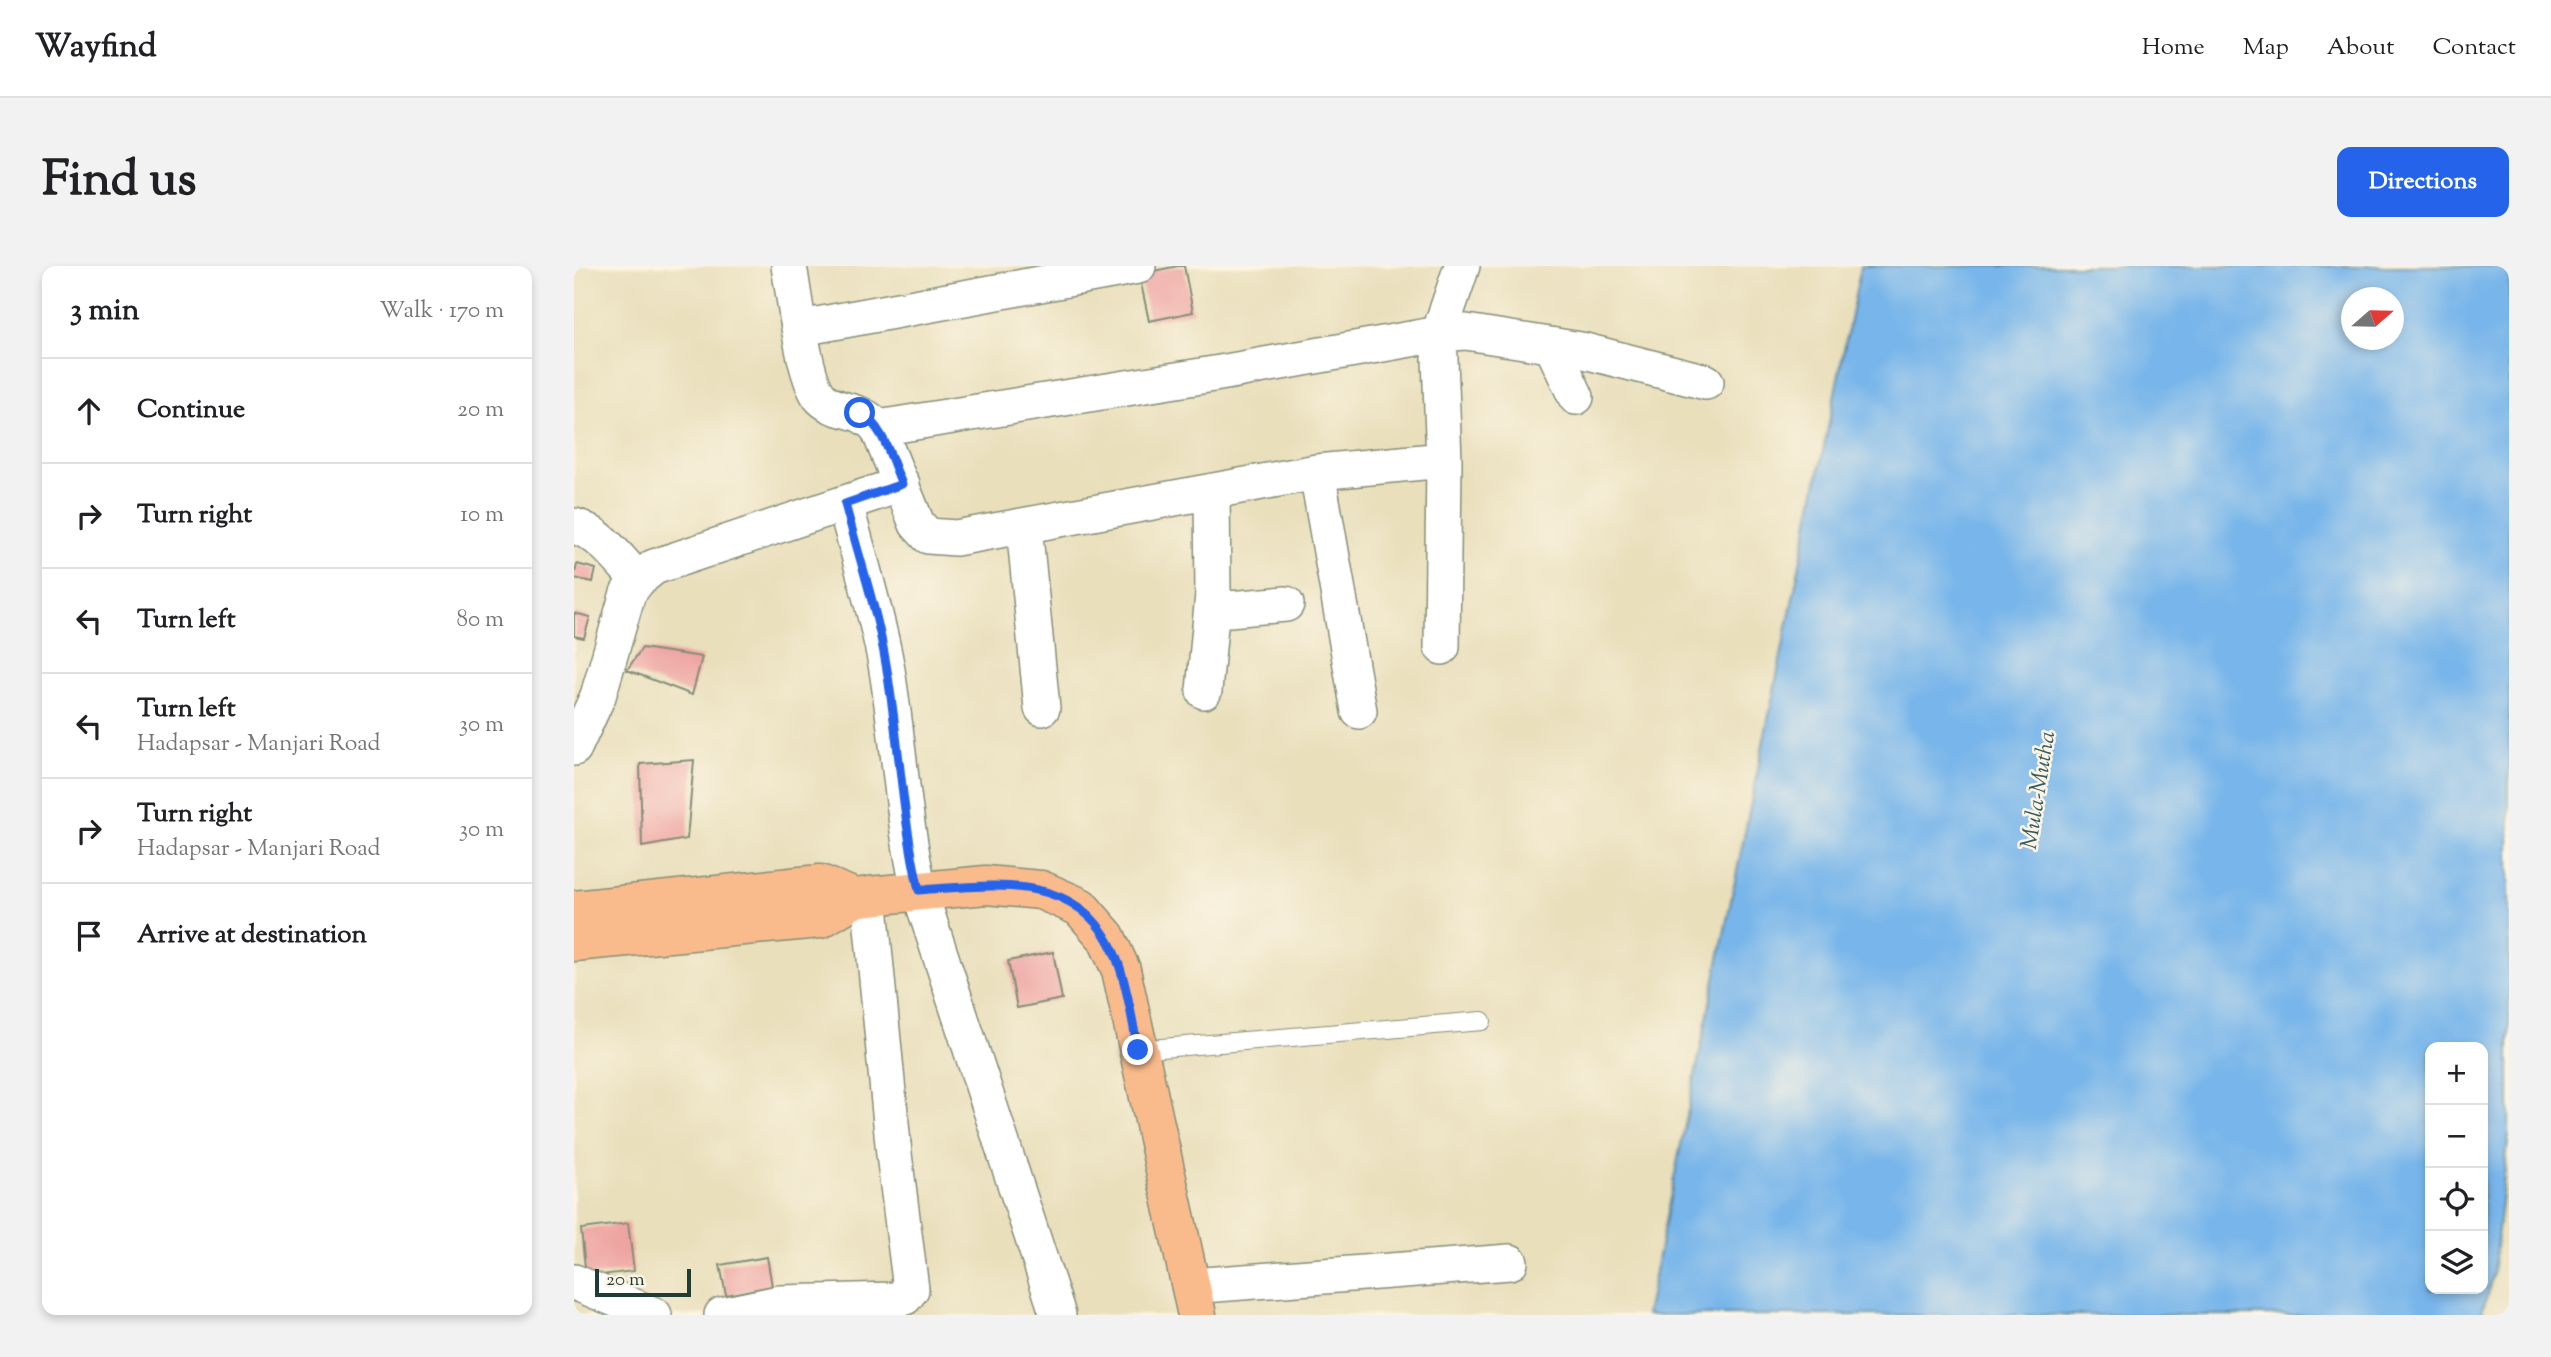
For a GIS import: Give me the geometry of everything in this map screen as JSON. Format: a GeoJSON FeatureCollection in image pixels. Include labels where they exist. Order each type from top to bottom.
{"type":"FeatureCollection","features":[{"type":"Feature","properties":{"kind":"main road"},"geometry":{"type":"LineString","coordinates":[[574,910],[820,884],[862,897]]}},
{"type":"Feature","properties":{"kind":"main road"},"geometry":{"type":"LineString","coordinates":[[574,942],[820,919],[862,897],[919,890],[986,886],[1041,890],[1080,906],[1106,937],[1121,970],[1194,1300]]}},
{"type":"Feature","properties":{"kind":"street"},"geometry":{"type":"LineString","coordinates":[[789,266],[812,381],[821,398],[838,408],[870,418],[878,428],[917,524],[928,536],[956,538],[1317,472],[1444,460]]}},
{"type":"Feature","properties":{"kind":"street"},"geometry":{"type":"LineString","coordinates":[[801,328],[1138,266]]}},
{"type":"Feature","properties":{"kind":"street"},"geometry":{"type":"LineString","coordinates":[[1442,647],[1444,460],[1438,334],[1462,266]]}},
{"type":"Feature","properties":{"kind":"street"},"geometry":{"type":"LineString","coordinates":[[878,428],[1220,373],[1438,334],[1466,332],[1581,350],[1706,382]]}},
{"type":"Feature","properties":{"kind":"street"},"geometry":{"type":"LineString","coordinates":[[1552,346],[1576,397]]}},
{"type":"Feature","properties":{"kind":"street"},"geometry":{"type":"LineString","coordinates":[[1317,472],[1359,711]]}},
{"type":"Feature","properties":{"kind":"street"},"geometry":{"type":"LineString","coordinates":[[574,748],[598,696],[628,593],[638,580],[654,567],[902,484]]}},
{"type":"Feature","properties":{"kind":"street"},"geometry":{"type":"LineString","coordinates":[[1204,691],[1213,594],[1212,491]]}},
{"type":"Feature","properties":{"kind":"street"},"geometry":{"type":"LineString","coordinates":[[845,504],[886,661],[908,843],[919,890],[1058,1315]]}},
{"type":"Feature","properties":{"kind":"street"},"geometry":{"type":"LineString","coordinates":[[574,526],[586,529],[600,540],[638,580]]}},
{"type":"Feature","properties":{"kind":"street"},"geometry":{"type":"LineString","coordinates":[[1024,526],[1042,708]]}},
{"type":"Feature","properties":{"kind":"street"},"geometry":{"type":"LineString","coordinates":[[1213,594],[1219,605],[1230,609],[1286,604]]}},
{"type":"Feature","properties":{"kind":"street"},"geometry":{"type":"LineString","coordinates":[[722,1315],[780,1303],[893,1300],[905,1297],[911,1289],[862,897]]}},
{"type":"Feature","properties":{"kind":"street"},"geometry":{"type":"LineString","coordinates":[[1194,1300],[1510,1262]]}},
{"type":"Feature","properties":{"kind":"street"},"geometry":{"type":"LineString","coordinates":[[578,1294],[654,1315]]}},
{"type":"Feature","properties":{"kind":"lane"},"geometry":{"type":"LineString","coordinates":[[1138,1050],[1482,1021]]}},
{"type":"Feature","properties":{"kind":"water","name":"Mula-Mutha"},"geometry":{"type":"Polygon","coordinates":[[[1861,266],[2509,266],[2509,1132],[2493,1274],[2488,1291],[2488,1042],[2425,1042],[2425,1294],[2487,1294],[2481,1315],[1646,1315],[1861,266]]]}},
{"type":"Feature","properties":{"kind":"building"},"geometry":{"type":"Polygon","coordinates":[[[1184,266],[1193,312],[1149,321],[1139,274],[1184,266]]]}},
{"type":"Feature","properties":{"kind":"building"},"geometry":{"type":"Polygon","coordinates":[[[577,564],[596,569],[593,582],[574,578],[577,564]]]}},
{"type":"Feature","properties":{"kind":"building"},"geometry":{"type":"Polygon","coordinates":[[[574,613],[590,617],[584,638],[574,636],[574,613]]]}},
{"type":"Feature","properties":{"kind":"building"},"geometry":{"type":"Polygon","coordinates":[[[642,648],[702,657],[692,695],[627,670],[642,648]]]}},
{"type":"Feature","properties":{"kind":"building"},"geometry":{"type":"Polygon","coordinates":[[[694,760],[687,839],[642,847],[640,764],[694,760]]]}},
{"type":"Feature","properties":{"kind":"building"},"geometry":{"type":"Polygon","coordinates":[[[1053,952],[1062,999],[1017,1008],[1008,961],[1053,952]]]}},
{"type":"Feature","properties":{"kind":"building"},"geometry":{"type":"Polygon","coordinates":[[[628,1223],[634,1271],[586,1277],[581,1229],[628,1223]]]}},
{"type":"Feature","properties":{"kind":"building"},"geometry":{"type":"Polygon","coordinates":[[[767,1257],[772,1286],[726,1295],[720,1265],[767,1257]]]}},
{"type":"Feature","properties":{"kind":"route"},"geometry":{"type":"LineString","coordinates":[[860,413],[870,418],[878,428],[902,484],[845,504],[886,661],[908,843],[919,890],[986,886],[1041,890],[1080,906],[1106,937],[1121,970],[1138,1050]]}}]}
